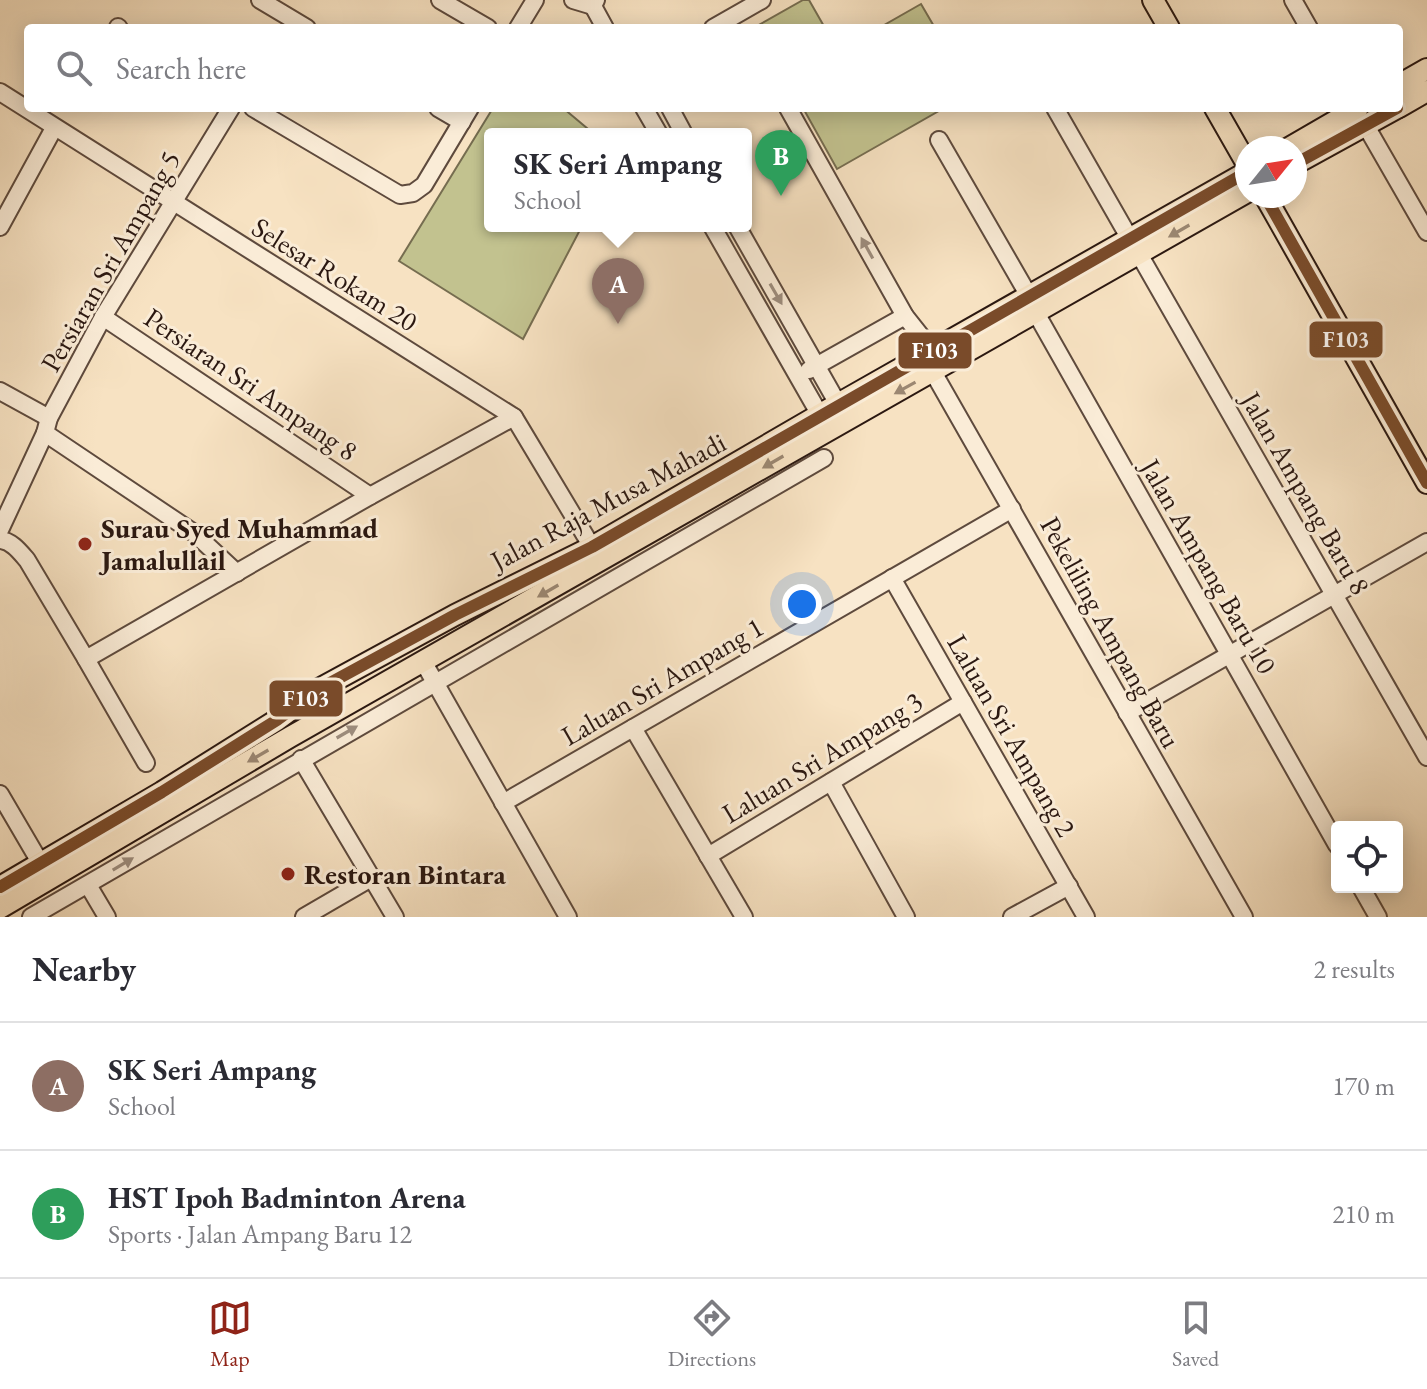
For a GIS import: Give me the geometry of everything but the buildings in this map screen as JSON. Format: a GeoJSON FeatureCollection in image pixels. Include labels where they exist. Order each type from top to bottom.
{"type":"FeatureCollection","features":[{"type":"Feature","properties":{"kind":"main road"},"geometry":{"type":"LineString","coordinates":[[1153,0],[1167,24]]}},
{"type":"Feature","properties":{"kind":"main road"},"geometry":{"type":"LineString","coordinates":[[1403,83],[1427,69]]}},
{"type":"Feature","properties":{"kind":"main road"},"geometry":{"type":"LineString","coordinates":[[1403,104],[1427,91]]}},
{"type":"Feature","properties":{"kind":"main road"},"geometry":{"type":"LineString","coordinates":[[1217,112],[1235,143]]}},
{"type":"Feature","properties":{"kind":"main road"},"geometry":{"type":"LineString","coordinates":[[1307,139],[1360,112]]}},
{"type":"Feature","properties":{"kind":"main road"},"geometry":{"type":"LineString","coordinates":[[1307,154],[1360,112]]}},
{"type":"Feature","properties":{"kind":"main road","name":"Jalan Raja Musa Mahadi"},"geometry":{"type":"LineString","coordinates":[[0,908],[49,869],[277,720],[319,689],[505,589],[592,547],[820,415],[840,414],[933,372],[1032,305],[1134,246],[1235,180]]}},
{"type":"Feature","properties":{"kind":"main road","name":"Jalan Raja Musa Mahadi"},"geometry":{"type":"LineString","coordinates":[[1134,246],[1235,198]]}},
{"type":"Feature","properties":{"kind":"main road"},"geometry":{"type":"LineString","coordinates":[[1272,208],[1427,483]]}},
{"type":"Feature","properties":{"kind":"main road","name":"Jalan Raja Musa Mahadi"},"geometry":{"type":"LineString","coordinates":[[0,887],[49,869],[290,737],[840,414],[932,350],[1032,305]]}},
{"type":"Feature","properties":{"kind":"main road"},"geometry":{"type":"LineString","coordinates":[[277,720],[409,652],[422,659],[426,646],[447,631],[592,547]]}},
{"type":"Feature","properties":{"kind":"street"},"geometry":{"type":"LineString","coordinates":[[260,0],[300,24]]}},
{"type":"Feature","properties":{"kind":"street"},"geometry":{"type":"LineString","coordinates":[[440,0],[481,24]]}},
{"type":"Feature","properties":{"kind":"street"},"geometry":{"type":"LineString","coordinates":[[520,24],[535,0]]}},
{"type":"Feature","properties":{"kind":"street"},"geometry":{"type":"LineString","coordinates":[[573,0],[594,3],[603,24]]}},
{"type":"Feature","properties":{"kind":"street"},"geometry":{"type":"LineString","coordinates":[[740,21],[762,0]]}},
{"type":"Feature","properties":{"kind":"street"},"geometry":{"type":"LineString","coordinates":[[1293,0],[1307,24]]}},
{"type":"Feature","properties":{"kind":"street","name":"Selesar Rokam 20"},"geometry":{"type":"LineString","coordinates":[[0,92],[24,108]]}},
{"type":"Feature","properties":{"kind":"street","name":"Selesar Rokam 20"},"geometry":{"type":"LineString","coordinates":[[30,112],[514,417],[592,547]]}},
{"type":"Feature","properties":{"kind":"street","name":"Persiaran Sri Ampang 5"},"geometry":{"type":"LineString","coordinates":[[0,530],[47,425],[103,317],[229,112]]}},
{"type":"Feature","properties":{"kind":"street"},"geometry":{"type":"LineString","coordinates":[[260,112],[400,195],[413,193],[424,185],[466,115]]}},
{"type":"Feature","properties":{"kind":"street"},"geometry":{"type":"LineString","coordinates":[[790,112],[905,316],[932,350]]}},
{"type":"Feature","properties":{"kind":"street","name":"Jalan Ampang Baru 8"},"geometry":{"type":"LineString","coordinates":[[1057,112],[1427,757]]}},
{"type":"Feature","properties":{"kind":"street"},"geometry":{"type":"LineString","coordinates":[[1360,112],[1427,232]]}},
{"type":"Feature","properties":{"kind":"street"},"geometry":{"type":"LineString","coordinates":[[0,227],[54,128]]}},
{"type":"Feature","properties":{"kind":"street","name":"Jalan Ampang Baru 10"},"geometry":{"type":"LineString","coordinates":[[939,140],[1331,834]]}},
{"type":"Feature","properties":{"kind":"street"},"geometry":{"type":"LineString","coordinates":[[715,232],[820,415]]}},
{"type":"Feature","properties":{"kind":"street"},"geometry":{"type":"LineString","coordinates":[[740,232],[840,414]]}},
{"type":"Feature","properties":{"kind":"street"},"geometry":{"type":"LineString","coordinates":[[773,333],[798,366],[808,371],[905,316]]}},
{"type":"Feature","properties":{"kind":"street","name":"Persiaran Sri Ampang 8"},"geometry":{"type":"LineString","coordinates":[[103,317],[370,496]]}},
{"type":"Feature","properties":{"kind":"street","name":"Pekeliling Ampang Baru"},"geometry":{"type":"LineString","coordinates":[[933,372],[1244,917]]}},
{"type":"Feature","properties":{"kind":"street"},"geometry":{"type":"LineString","coordinates":[[0,391],[194,533],[237,573]]}},
{"type":"Feature","properties":{"kind":"street"},"geometry":{"type":"LineString","coordinates":[[86,659],[514,417]]}},
{"type":"Feature","properties":{"kind":"street"},"geometry":{"type":"LineString","coordinates":[[31,917],[824,458]]}},
{"type":"Feature","properties":{"kind":"street","name":"Laluan Sri Ampang 1"},"geometry":{"type":"LineString","coordinates":[[503,803],[1012,509]]}},
{"type":"Feature","properties":{"kind":"street"},"geometry":{"type":"LineString","coordinates":[[0,540],[17,548],[27,560],[146,763]]}},
{"type":"Feature","properties":{"kind":"street"},"geometry":{"type":"LineString","coordinates":[[1127,713],[1427,542]]}},
{"type":"Feature","properties":{"kind":"street","name":"Laluan Sri Ampang 2"},"geometry":{"type":"LineString","coordinates":[[892,578],[1086,917]]}},
{"type":"Feature","properties":{"kind":"street"},"geometry":{"type":"LineString","coordinates":[[422,659],[568,917]]}},
{"type":"Feature","properties":{"kind":"street","name":"Laluan Sri Ampang 3"},"geometry":{"type":"LineString","coordinates":[[708,856],[963,702]]}},
{"type":"Feature","properties":{"kind":"street"},"geometry":{"type":"LineString","coordinates":[[633,728],[744,917]]}},
{"type":"Feature","properties":{"kind":"street"},"geometry":{"type":"LineString","coordinates":[[301,759],[395,917]]}},
{"type":"Feature","properties":{"kind":"street"},"geometry":{"type":"LineString","coordinates":[[831,782],[906,917]]}},
{"type":"Feature","properties":{"kind":"street"},"geometry":{"type":"LineString","coordinates":[[0,794],[49,869]]}},
{"type":"Feature","properties":{"kind":"street"},"geometry":{"type":"LineString","coordinates":[[304,917],[371,878]]}},
{"type":"Feature","properties":{"kind":"street"},"geometry":{"type":"LineString","coordinates":[[88,885],[107,917]]}},
{"type":"Feature","properties":{"kind":"street"},"geometry":{"type":"LineString","coordinates":[[1012,917],[1069,886]]}},
{"type":"Feature","properties":{"kind":"street"},"geometry":{"type":"LineString","coordinates":[[1364,893],[1378,917]]}},
{"type":"Feature","properties":{"kind":"green space"},"geometry":{"type":"Polygon","coordinates":[[[803,0],[809,0],[823,24],[761,24],[803,0]]]}},
{"type":"Feature","properties":{"kind":"green space"},"geometry":{"type":"Polygon","coordinates":[[[921,4],[933,24],[886,24],[921,4]]]}},
{"type":"Feature","properties":{"kind":"green space"},"geometry":{"type":"Polygon","coordinates":[[[491,112],[568,112],[587,128],[484,128],[484,232],[579,232],[523,339],[399,261],[491,112]]]}},
{"type":"Feature","properties":{"kind":"green space"},"geometry":{"type":"Polygon","coordinates":[[[805,112],[937,112],[837,169],[805,112]]]}},
{"type":"Feature","properties":{"kind":"transit line","name":"F103"},"geometry":{"type":"LineString","coordinates":[[1307,157],[1390,112]]}},
{"type":"Feature","properties":{"kind":"transit line","name":"F103"},"geometry":{"type":"LineString","coordinates":[[0,887],[162,792],[277,720],[319,689],[455,615],[592,547],[1235,179]]}},
{"type":"Feature","properties":{"kind":"transit line","name":"F103"},"geometry":{"type":"LineString","coordinates":[[1272,208],[1427,483]]}},
{"type":"Feature","properties":{"kind":"place","name":"HST Ipoh Badminton Arena"},"geometry":{"type":"Point","coordinates":[781,196]}},
{"type":"Feature","properties":{"kind":"place","name":"SK Seri Ampang"},"geometry":{"type":"Point","coordinates":[618,324]}},
{"type":"Feature","properties":{"kind":"place","name":"Surau Syed Muhammad Jamalullail"},"geometry":{"type":"Point","coordinates":[85,544]}},
{"type":"Feature","properties":{"kind":"place","name":"Restoran Bintara"},"geometry":{"type":"Point","coordinates":[288,874]}}]}
